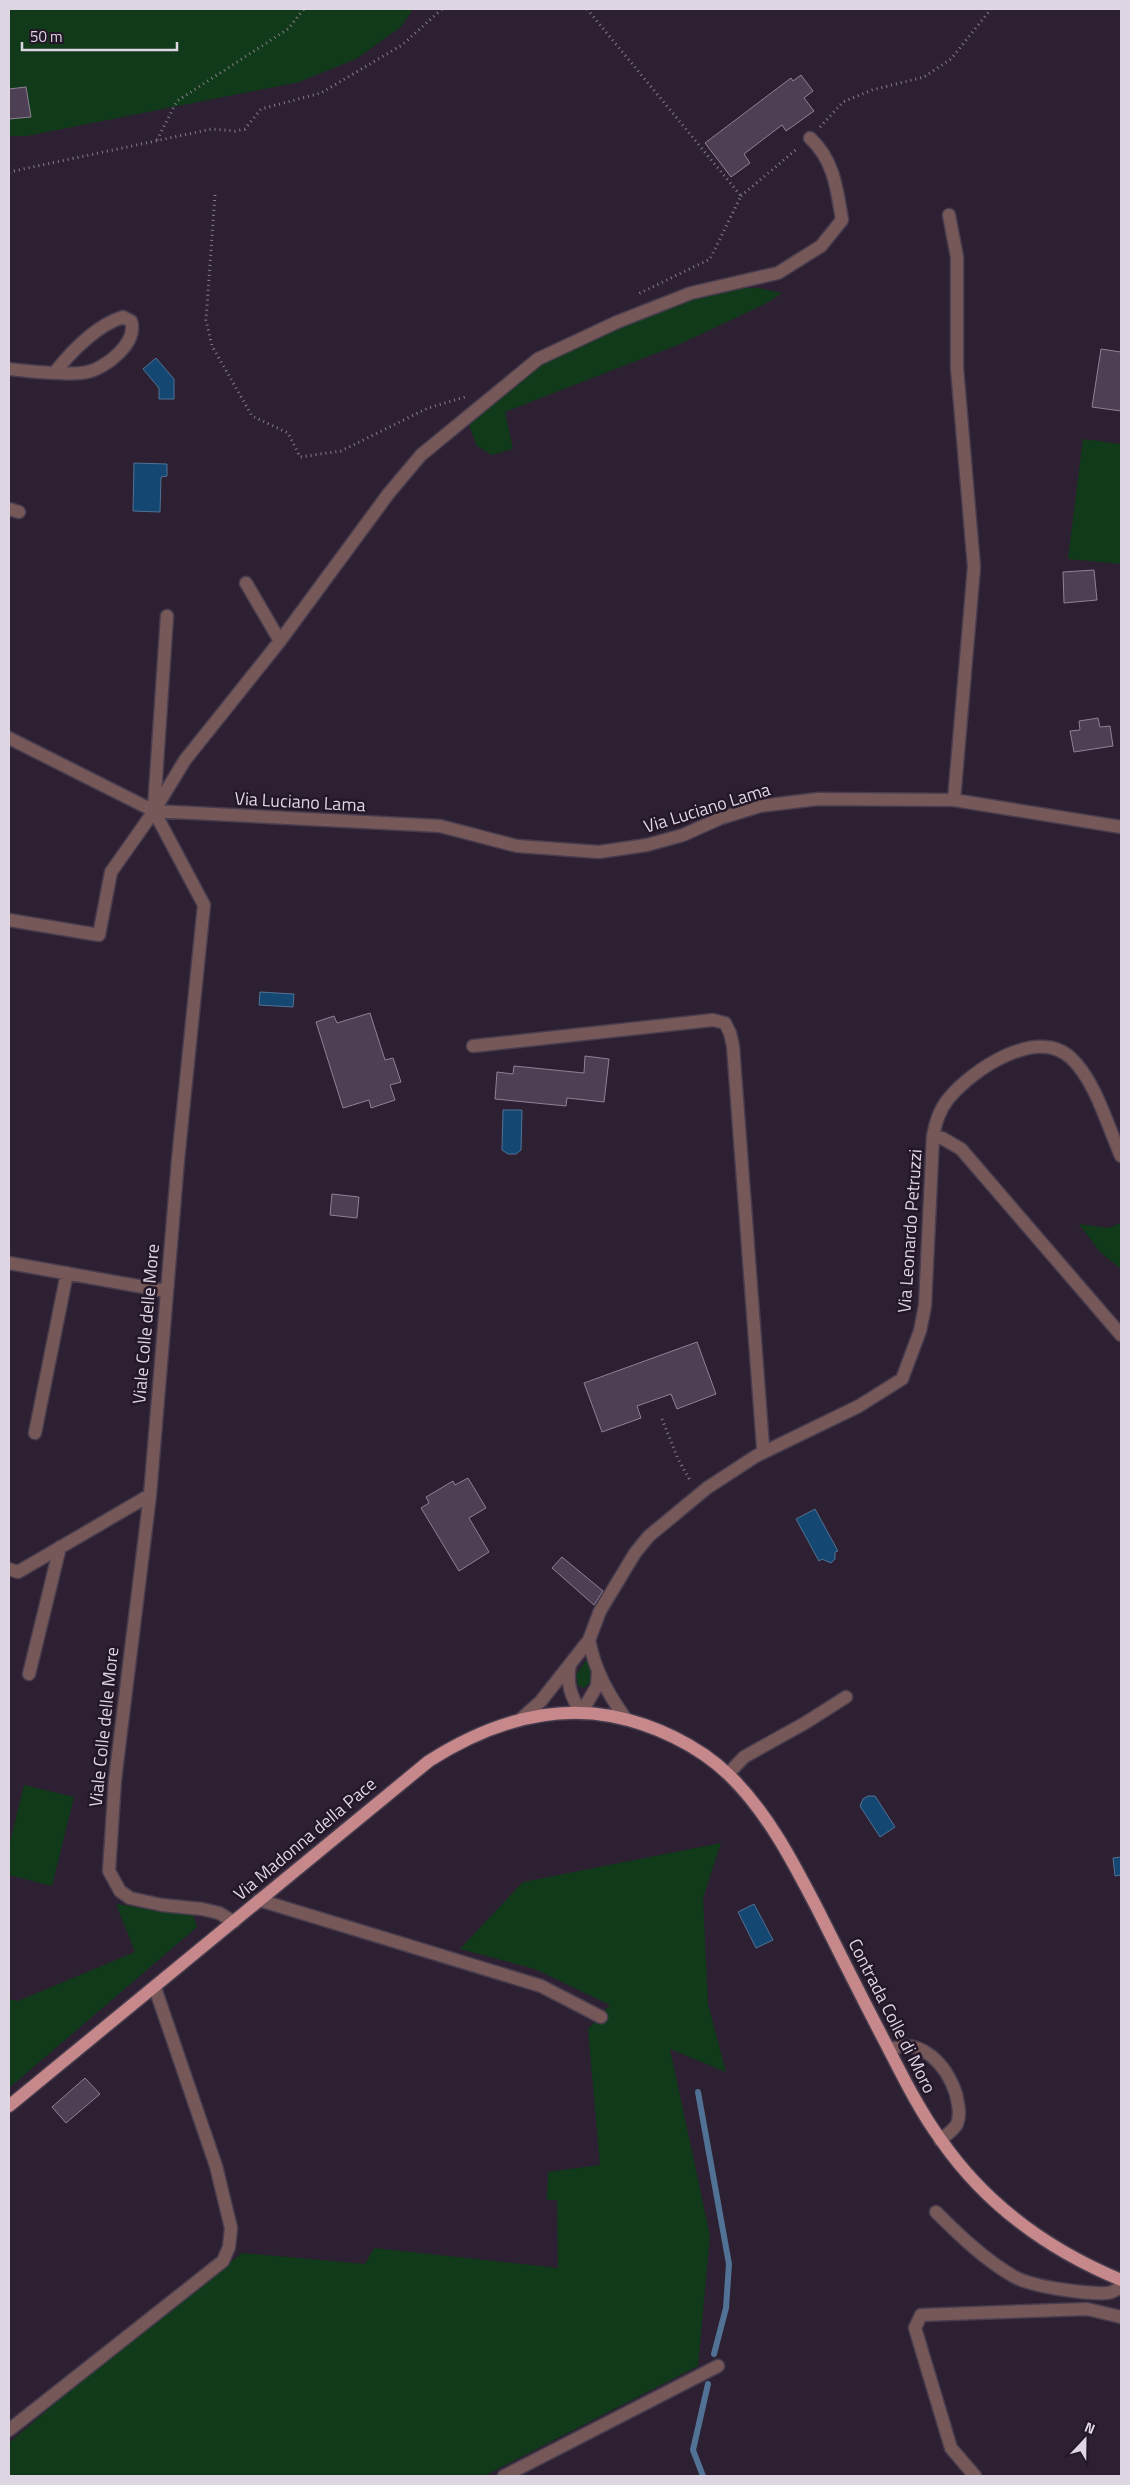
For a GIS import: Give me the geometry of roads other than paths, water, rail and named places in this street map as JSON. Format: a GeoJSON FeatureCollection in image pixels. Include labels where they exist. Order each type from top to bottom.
{"type":"FeatureCollection","features":[{"type":"Feature","properties":{"kind":"main road","name":"Via Madonna della Pace"},"geometry":{"type":"LineString","coordinates":[[9,2106],[155,1988],[429,1760],[471,1736],[522,1718],[540,1714],[581,1713],[626,1719],[668,1734]]}},
{"type":"Feature","properties":{"kind":"main road","name":"Contrada Colle di Moro"},"geometry":{"type":"LineString","coordinates":[[668,1734],[698,1752],[728,1774],[751,1800],[794,1863],[920,2108],[940,2140],[961,2167],[1011,2216],[1065,2253],[1121,2280]]}},
{"type":"Feature","properties":{"kind":"street"},"geometry":{"type":"LineString","coordinates":[[9,920],[99,935],[111,872],[205,733],[280,641],[389,493],[421,455],[538,359],[617,322],[691,293],[778,273],[821,246],[842,220],[834,172],[820,147],[810,138]]}},
{"type":"Feature","properties":{"kind":"street"},"geometry":{"type":"LineString","coordinates":[[949,215],[957,257],[957,368],[974,567],[954,800]]}},
{"type":"Feature","properties":{"kind":"street"},"geometry":{"type":"LineString","coordinates":[[9,369],[54,372],[87,372],[108,361],[123,350],[130,340],[133,328],[131,321],[123,317],[114,320],[82,344],[54,372]]}},
{"type":"Feature","properties":{"kind":"street"},"geometry":{"type":"LineString","coordinates":[[246,583],[280,641]]}},
{"type":"Feature","properties":{"kind":"street"},"geometry":{"type":"LineString","coordinates":[[154,811],[167,616]]}},
{"type":"Feature","properties":{"kind":"street"},"geometry":{"type":"LineString","coordinates":[[9,738],[154,811]]}},
{"type":"Feature","properties":{"kind":"street","name":"Via Luciano Lama"},"geometry":{"type":"LineString","coordinates":[[154,811],[440,826],[518,846],[599,852],[647,844],[683,835],[721,818],[760,806],[818,799],[954,800],[1121,827]]}},
{"type":"Feature","properties":{"kind":"street","name":"Viale Colle delle More"},"geometry":{"type":"LineString","coordinates":[[154,811],[204,905],[166,1291],[150,1495],[116,1770],[109,1871],[120,1891],[130,1898],[162,1906],[210,1911],[234,1922]]}},
{"type":"Feature","properties":{"kind":"street"},"geometry":{"type":"LineString","coordinates":[[473,1046],[713,1020],[725,1023],[733,1046],[763,1447],[765,1451]]}},
{"type":"Feature","properties":{"kind":"street","name":"Via Leonardo Petruzzi"},"geometry":{"type":"LineString","coordinates":[[522,1718],[542,1701],[589,1640],[600,1611],[635,1553],[649,1536],[699,1494],[765,1451],[859,1406],[902,1379],[920,1331],[924,1306],[933,1136],[936,1119],[949,1098],[985,1066],[1021,1049],[1052,1048],[1070,1057],[1082,1071],[1121,1156]]}},
{"type":"Feature","properties":{"kind":"street"},"geometry":{"type":"LineString","coordinates":[[933,1136],[942,1138],[961,1149],[1121,1335]]}},
{"type":"Feature","properties":{"kind":"street"},"geometry":{"type":"LineString","coordinates":[[9,1263],[166,1291]]}},
{"type":"Feature","properties":{"kind":"street"},"geometry":{"type":"LineString","coordinates":[[35,1433],[67,1273]]}},
{"type":"Feature","properties":{"kind":"street"},"geometry":{"type":"LineString","coordinates":[[9,1569],[18,1572],[150,1495]]}},
{"type":"Feature","properties":{"kind":"street"},"geometry":{"type":"LineString","coordinates":[[29,1674],[60,1547]]}},
{"type":"Feature","properties":{"kind":"street"},"geometry":{"type":"LineString","coordinates":[[589,1640],[598,1672],[609,1696],[626,1719]]}},
{"type":"Feature","properties":{"kind":"street"},"geometry":{"type":"LineString","coordinates":[[570,1664],[567,1676],[570,1692],[581,1713]]}},
{"type":"Feature","properties":{"kind":"street"},"geometry":{"type":"LineString","coordinates":[[581,1713],[597,1686],[598,1672]]}},
{"type":"Feature","properties":{"kind":"street"},"geometry":{"type":"LineString","coordinates":[[728,1774],[744,1757],[805,1723],[846,1697]]}},
{"type":"Feature","properties":{"kind":"street"},"geometry":{"type":"LineString","coordinates":[[259,1900],[541,1986],[601,2017]]}},
{"type":"Feature","properties":{"kind":"street"},"geometry":{"type":"LineString","coordinates":[[9,2430],[223,2261],[228,2247],[231,2228],[216,2166],[155,1988]]}},
{"type":"Feature","properties":{"kind":"street"},"geometry":{"type":"LineString","coordinates":[[889,2050],[899,2045],[912,2047],[929,2053],[943,2065],[960,2108],[957,2125],[940,2140]]}},
{"type":"Feature","properties":{"kind":"street"},"geometry":{"type":"LineString","coordinates":[[936,2212],[960,2236],[1014,2277],[1042,2286],[1079,2291],[1109,2293],[1121,2287]]}},
{"type":"Feature","properties":{"kind":"street"},"geometry":{"type":"LineString","coordinates":[[975,2476],[951,2448],[916,2328],[921,2315],[1087,2309],[1121,2317]]}},
{"type":"Feature","properties":{"kind":"street"},"geometry":{"type":"LineString","coordinates":[[504,2476],[718,2366]]}},
{"type":"Feature","properties":{"kind":"water"},"geometry":{"type":"Polygon","coordinates":[[[156,358],[174,379],[174,399],[159,399],[159,388],[143,369],[156,358]]]}},
{"type":"Feature","properties":{"kind":"water"},"geometry":{"type":"Polygon","coordinates":[[[134,463],[167,464],[167,476],[161,477],[160,512],[133,511],[134,463]]]}},
{"type":"Feature","properties":{"kind":"water"},"geometry":{"type":"Polygon","coordinates":[[[260,992],[294,994],[293,1007],[259,1005],[260,992]]]}},
{"type":"Feature","properties":{"kind":"water"},"geometry":{"type":"Polygon","coordinates":[[[503,1110],[522,1110],[521,1150],[516,1154],[508,1154],[502,1150],[503,1110]]]}},
{"type":"Feature","properties":{"kind":"water"},"geometry":{"type":"Polygon","coordinates":[[[815,1509],[838,1551],[835,1552],[835,1559],[831,1563],[822,1559],[819,1561],[796,1519],[815,1509]]]}},
{"type":"Feature","properties":{"kind":"water"},"geometry":{"type":"Polygon","coordinates":[[[868,1796],[875,1796],[895,1827],[880,1837],[860,1806],[863,1799],[868,1796]]]}},
{"type":"Feature","properties":{"kind":"water"},"geometry":{"type":"Polygon","coordinates":[[[1121,1857],[1121,1875],[1115,1876],[1113,1858],[1121,1857]]]}},
{"type":"Feature","properties":{"kind":"water"},"geometry":{"type":"Polygon","coordinates":[[[754,1904],[773,1940],[756,1948],[738,1912],[754,1904]]]}},
{"type":"Feature","properties":{"kind":"waterway"},"geometry":{"type":"LineString","coordinates":[[698,2092],[729,2264],[726,2308],[714,2354]]}},
{"type":"Feature","properties":{"kind":"waterway"},"geometry":{"type":"LineString","coordinates":[[703,2476],[693,2450],[708,2384]]}}]}
